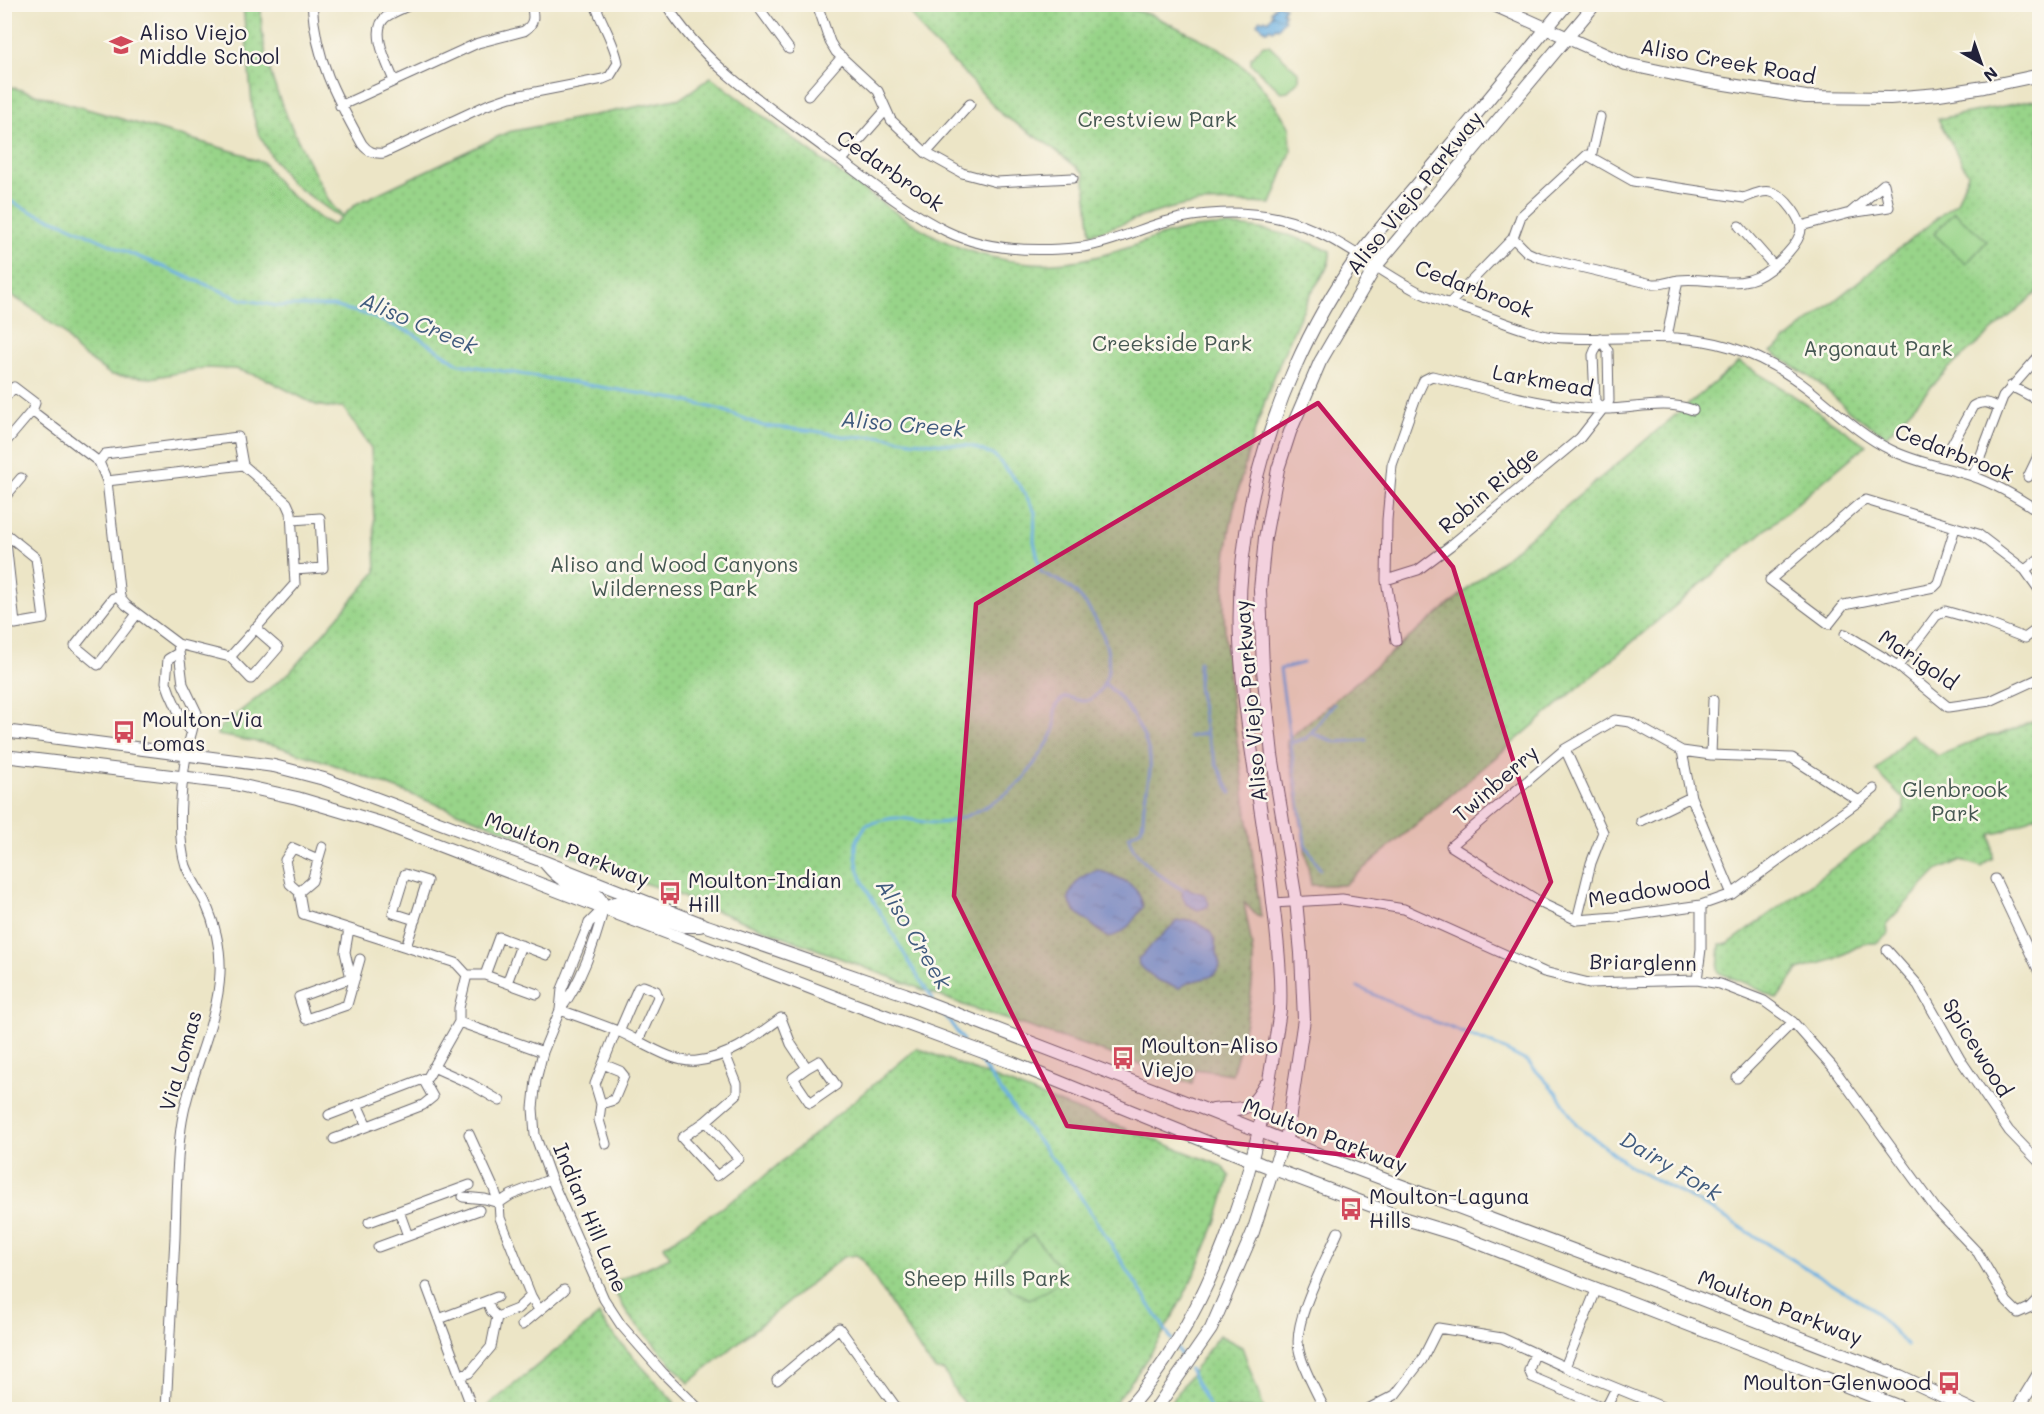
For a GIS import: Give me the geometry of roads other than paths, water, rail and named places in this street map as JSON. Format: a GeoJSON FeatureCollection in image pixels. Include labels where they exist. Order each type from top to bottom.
{"type":"FeatureCollection","features":[{"type":"Feature","properties":{"kind":"main road","name":"Aliso Creek Road"},"geometry":{"type":"LineString","coordinates":[[1492,4],[1626,64],[1707,81],[1806,97],[1890,98],[1945,93],[2040,75]]}},
{"type":"Feature","properties":{"kind":"main road","name":"Aliso Viejo Parkway"},"geometry":{"type":"LineString","coordinates":[[1127,1410],[1170,1351],[1195,1307],[1226,1239],[1260,1132],[1280,1008],[1274,903],[1245,697],[1240,639],[1244,544],[1252,496],[1262,457],[1279,406],[1324,310],[1359,256],[1567,4]]}},
{"type":"Feature","properties":{"kind":"main road","name":"Aliso Viejo Parkway"},"geometry":{"type":"LineString","coordinates":[[1158,1405],[1208,1334],[1253,1232],[1273,1169],[1285,1142],[1304,1019],[1302,953],[1296,900],[1272,755],[1263,670],[1260,590],[1265,538],[1278,469],[1290,432],[1320,362],[1376,266],[1595,4]]}},
{"type":"Feature","properties":{"kind":"main road","name":"Moulton Parkway"},"geometry":{"type":"LineString","coordinates":[[4,731],[287,768],[324,779],[707,926],[905,994],[1285,1142],[1605,1262],[1862,1361],[1936,1391],[1972,1410]]}},
{"type":"Feature","properties":{"kind":"main road","name":"Moulton Parkway"},"geometry":{"type":"LineString","coordinates":[[4,756],[230,783],[268,791],[381,823],[1014,1063],[1273,1169],[1598,1288],[1908,1410]]}},
{"type":"Feature","properties":{"kind":"main road"},"geometry":{"type":"LineString","coordinates":[[545,862],[554,874],[564,881],[592,891],[599,897],[604,908],[614,903],[621,903],[684,926],[707,926]]}},
{"type":"Feature","properties":{"kind":"main road"},"geometry":{"type":"LineString","coordinates":[[1209,1111],[1239,1110],[1247,1107],[1258,1097],[1270,1077]]}},
{"type":"Feature","properties":{"kind":"main road"},"geometry":{"type":"LineString","coordinates":[[2017,1410],[2040,1372]]}},
{"type":"Feature","properties":{"kind":"street"},"geometry":{"type":"LineString","coordinates":[[312,4],[314,29],[320,56],[340,106],[362,144],[371,152],[384,153],[487,105],[510,97],[610,76],[618,63],[595,4]]}},
{"type":"Feature","properties":{"kind":"street"},"geometry":{"type":"LineString","coordinates":[[394,81],[378,36],[379,25],[382,20],[412,4]]}},
{"type":"Feature","properties":{"kind":"street"},"geometry":{"type":"LineString","coordinates":[[340,106],[478,43],[524,31],[533,21],[531,4]]}},
{"type":"Feature","properties":{"kind":"street","name":"Cedarbrook"},"geometry":{"type":"LineString","coordinates":[[666,4],[681,28],[706,57],[739,84],[893,198],[948,232],[982,243],[1029,250],[1085,247],[1167,221],[1193,216],[1234,213],[1299,224],[1417,291],[1549,337],[1696,339],[1730,347],[1759,358],[1788,374],[1854,427],[1890,450],[1933,466],[1973,476],[2001,489],[2040,512]]}},
{"type":"Feature","properties":{"kind":"street"},"geometry":{"type":"LineString","coordinates":[[756,4],[789,49]]}},
{"type":"Feature","properties":{"kind":"street"},"geometry":{"type":"LineString","coordinates":[[817,4],[830,42],[836,52],[878,91],[891,120],[926,153],[962,173],[996,182],[1073,178]]}},
{"type":"Feature","properties":{"kind":"street"},"geometry":{"type":"LineString","coordinates":[[808,96],[842,57]]}},
{"type":"Feature","properties":{"kind":"street"},"geometry":{"type":"LineString","coordinates":[[926,153],[970,104]]}},
{"type":"Feature","properties":{"kind":"street"},"geometry":{"type":"LineString","coordinates":[[842,160],[886,110]]}},
{"type":"Feature","properties":{"kind":"street"},"geometry":{"type":"LineString","coordinates":[[1589,157],[1600,117]]}},
{"type":"Feature","properties":{"kind":"street"},"geometry":{"type":"LineString","coordinates":[[1449,304],[1513,238],[1521,216],[1585,156],[1633,181],[1744,198],[1759,192],[1771,192],[1787,201],[1801,226],[1800,234],[1792,248],[1774,266],[1749,280],[1678,280],[1664,285],[1538,257],[1527,252],[1513,238]]}},
{"type":"Feature","properties":{"kind":"street"},"geometry":{"type":"LineString","coordinates":[[1801,226],[1850,213]]}},
{"type":"Feature","properties":{"kind":"street"},"geometry":{"type":"LineString","coordinates":[[1739,226],[1774,266]]}},
{"type":"Feature","properties":{"kind":"street"},"geometry":{"type":"LineString","coordinates":[[1667,337],[1678,280]]}},
{"type":"Feature","properties":{"kind":"street"},"geometry":{"type":"LineString","coordinates":[[1600,338],[1593,355],[1595,401],[1601,409]]}},
{"type":"Feature","properties":{"kind":"street","name":"Robin Ridge"},"geometry":{"type":"LineString","coordinates":[[1386,580],[1418,570],[1580,438],[1609,401],[1608,351],[1600,338]]}},
{"type":"Feature","properties":{"kind":"street"},"geometry":{"type":"LineString","coordinates":[[1973,476],[2003,397],[2040,355]]}},
{"type":"Feature","properties":{"kind":"street","name":"Larkmead"},"geometry":{"type":"LineString","coordinates":[[1386,580],[1387,520],[1392,465],[1424,380],[1432,376],[1542,403],[1601,409],[1677,404],[1693,410]]}},
{"type":"Feature","properties":{"kind":"street"},"geometry":{"type":"LineString","coordinates":[[2011,386],[2040,401]]}},
{"type":"Feature","properties":{"kind":"street"},"geometry":{"type":"LineString","coordinates":[[4,399],[14,387],[35,403],[33,411],[4,444]]}},
{"type":"Feature","properties":{"kind":"street"},"geometry":{"type":"LineString","coordinates":[[1594,388],[1609,387]]}},
{"type":"Feature","properties":{"kind":"street"},"geometry":{"type":"LineString","coordinates":[[1950,448],[1973,406],[1980,402],[1987,402],[1998,408]]}},
{"type":"Feature","properties":{"kind":"street"},"geometry":{"type":"LineString","coordinates":[[33,411],[99,462],[107,482],[120,596],[126,606],[178,649],[230,657],[251,678],[278,648],[255,628]]}},
{"type":"Feature","properties":{"kind":"street"},"geometry":{"type":"LineString","coordinates":[[99,462],[105,454],[238,437],[243,465],[287,503],[292,520],[295,584],[230,657]]}},
{"type":"Feature","properties":{"kind":"street"},"geometry":{"type":"LineString","coordinates":[[2028,477],[2040,452]]}},
{"type":"Feature","properties":{"kind":"street"},"geometry":{"type":"LineString","coordinates":[[107,482],[243,465]]}},
{"type":"Feature","properties":{"kind":"street"},"geometry":{"type":"LineString","coordinates":[[4,498],[21,477]]}},
{"type":"Feature","properties":{"kind":"street"},"geometry":{"type":"LineString","coordinates":[[1956,528],[1938,583],[1934,587],[1844,605],[1829,624],[1770,580],[1866,500],[1978,534],[2025,570],[2040,591]]}},
{"type":"Feature","properties":{"kind":"street"},"geometry":{"type":"LineString","coordinates":[[292,520],[320,518],[323,568],[294,570]]}},
{"type":"Feature","properties":{"kind":"street"},"geometry":{"type":"LineString","coordinates":[[5,533],[36,558],[44,619],[15,624],[5,533]]}},
{"type":"Feature","properties":{"kind":"street"},"geometry":{"type":"LineString","coordinates":[[2025,570],[2040,558]]}},
{"type":"Feature","properties":{"kind":"street"},"geometry":{"type":"LineString","coordinates":[[1386,580],[1396,641]]}},
{"type":"Feature","properties":{"kind":"street"},"geometry":{"type":"LineString","coordinates":[[120,596],[113,598],[75,646],[98,664],[137,614]]}},
{"type":"Feature","properties":{"kind":"street"},"geometry":{"type":"LineString","coordinates":[[1898,666],[1936,616],[1944,611],[1984,622],[2025,638],[2040,627]]}},
{"type":"Feature","properties":{"kind":"street","name":"Marigold"},"geometry":{"type":"LineString","coordinates":[[1845,634],[1898,666],[1948,707],[1990,701],[2040,678]]}},
{"type":"Feature","properties":{"kind":"street"},"geometry":{"type":"LineString","coordinates":[[178,649],[168,658],[166,682],[184,724],[192,731]]}},
{"type":"Feature","properties":{"kind":"street","name":"Via Lomas"},"geometry":{"type":"LineString","coordinates":[[166,1410],[180,1136],[186,1102],[216,1003],[220,971],[214,925],[186,865],[180,812],[187,755],[197,713],[183,684],[182,661],[178,649]]}},
{"type":"Feature","properties":{"kind":"street"},"geometry":{"type":"LineString","coordinates":[[1711,755],[1713,700]]}},
{"type":"Feature","properties":{"kind":"street","name":"Twinberry"},"geometry":{"type":"LineString","coordinates":[[1451,846],[1565,749],[1615,720],[1630,722],[1682,751]]}},
{"type":"Feature","properties":{"kind":"street"},"geometry":{"type":"LineString","coordinates":[[1565,749],[1603,832],[1577,920]]}},
{"type":"Feature","properties":{"kind":"street"},"geometry":{"type":"LineString","coordinates":[[1732,894],[1691,797],[1682,751],[1711,755],[1792,758],[1859,801]]}},
{"type":"Feature","properties":{"kind":"street","name":"Meadowood"},"geometry":{"type":"LineString","coordinates":[[1451,846],[1545,904],[1577,920],[1616,917],[1701,905],[1732,894],[1874,789]]}},
{"type":"Feature","properties":{"kind":"street"},"geometry":{"type":"LineString","coordinates":[[1641,821],[1691,797]]}},
{"type":"Feature","properties":{"kind":"street"},"geometry":{"type":"LineString","coordinates":[[299,892],[312,881],[322,847]]}},
{"type":"Feature","properties":{"kind":"street"},"geometry":{"type":"LineString","coordinates":[[318,859],[293,848],[285,860],[290,884],[299,892],[303,914],[456,963],[467,975],[485,975],[537,994]]}},
{"type":"Feature","properties":{"kind":"street"},"geometry":{"type":"LineString","coordinates":[[406,947],[415,920],[427,881],[405,874],[393,913],[415,920]]}},
{"type":"Feature","properties":{"kind":"street"},"geometry":{"type":"LineString","coordinates":[[1995,879],[2040,974]]}},
{"type":"Feature","properties":{"kind":"street","name":"Briarglenn"},"geometry":{"type":"LineString","coordinates":[[1274,903],[1342,899],[1404,909],[1544,972],[1590,982],[1697,980],[1720,984],[1764,1000],[1793,1022],[1832,1066],[1936,1209],[1978,1253],[2007,1302],[2018,1313],[2030,1308],[2040,1296]]}},
{"type":"Feature","properties":{"kind":"street"},"geometry":{"type":"LineString","coordinates":[[1697,980],[1701,949],[1701,905]]}},
{"type":"Feature","properties":{"kind":"street","name":"Indian Hill Lane"},"geometry":{"type":"LineString","coordinates":[[604,908],[589,923],[562,989],[560,1010],[543,1052],[532,1108],[536,1135],[551,1179],[612,1313],[657,1366],[700,1410]]}},
{"type":"Feature","properties":{"kind":"street"},"geometry":{"type":"LineString","coordinates":[[350,929],[345,952],[353,978]]}},
{"type":"Feature","properties":{"kind":"street"},"geometry":{"type":"LineString","coordinates":[[485,975],[499,937],[547,955]]}},
{"type":"Feature","properties":{"kind":"street"},"geometry":{"type":"LineString","coordinates":[[507,983],[521,945]]}},
{"type":"Feature","properties":{"kind":"street","name":"Spicewood"},"geometry":{"type":"LineString","coordinates":[[1887,950],[1918,985],[1959,1059],[2009,1131],[2040,1163]]}},
{"type":"Feature","properties":{"kind":"street"},"geometry":{"type":"LineString","coordinates":[[353,978],[299,997],[306,1019],[347,1005],[360,959]]}},
{"type":"Feature","properties":{"kind":"street"},"geometry":{"type":"LineString","coordinates":[[329,1115],[428,1077],[459,1022],[459,1008],[467,975]]}},
{"type":"Feature","properties":{"kind":"street"},"geometry":{"type":"LineString","coordinates":[[606,1144],[599,1120],[601,1104],[595,1084],[638,988],[643,986],[656,991],[658,997],[638,1041]]}},
{"type":"Feature","properties":{"kind":"street"},"geometry":{"type":"LineString","coordinates":[[560,1010],[618,1031],[678,1059],[694,1062],[739,1048],[781,1018],[791,1044],[807,1068]]}},
{"type":"Feature","properties":{"kind":"street"},"geometry":{"type":"LineString","coordinates":[[459,1022],[543,1052]]}},
{"type":"Feature","properties":{"kind":"street"},"geometry":{"type":"LineString","coordinates":[[1737,1078],[1793,1022]]}},
{"type":"Feature","properties":{"kind":"street"},"geometry":{"type":"LineString","coordinates":[[706,1121],[739,1160],[717,1176],[682,1138],[737,1094],[737,1084],[724,1054]]}},
{"type":"Feature","properties":{"kind":"street"},"geometry":{"type":"LineString","coordinates":[[819,1061],[836,1085],[810,1102],[794,1078],[807,1068],[819,1061]]}},
{"type":"Feature","properties":{"kind":"street"},"geometry":{"type":"LineString","coordinates":[[601,1104],[614,1100],[624,1076],[620,1071],[603,1064]]}},
{"type":"Feature","properties":{"kind":"street"},"geometry":{"type":"LineString","coordinates":[[434,1067],[471,1084],[500,1101]]}},
{"type":"Feature","properties":{"kind":"street"},"geometry":{"type":"LineString","coordinates":[[334,1139],[423,1105],[433,1097],[423,1079]]}},
{"type":"Feature","properties":{"kind":"street"},"geometry":{"type":"LineString","coordinates":[[357,1104],[367,1126]]}},
{"type":"Feature","properties":{"kind":"street"},"geometry":{"type":"LineString","coordinates":[[469,1134],[499,1203],[501,1218],[531,1296],[539,1310]]}},
{"type":"Feature","properties":{"kind":"street"},"geometry":{"type":"LineString","coordinates":[[461,1192],[499,1203],[511,1195],[551,1179]]}},
{"type":"Feature","properties":{"kind":"street"},"geometry":{"type":"LineString","coordinates":[[369,1222],[461,1192],[470,1185]]}},
{"type":"Feature","properties":{"kind":"street"},"geometry":{"type":"LineString","coordinates":[[461,1192],[465,1215]]}},
{"type":"Feature","properties":{"kind":"street"},"geometry":{"type":"LineString","coordinates":[[378,1247],[479,1210]]}},
{"type":"Feature","properties":{"kind":"street"},"geometry":{"type":"LineString","coordinates":[[399,1211],[408,1236]]}},
{"type":"Feature","properties":{"kind":"street"},"geometry":{"type":"LineString","coordinates":[[1324,1410],[1299,1351],[1298,1337],[1300,1320],[1338,1232]]}},
{"type":"Feature","properties":{"kind":"street"},"geometry":{"type":"LineString","coordinates":[[427,1287],[472,1408]]}},
{"type":"Feature","properties":{"kind":"street"},"geometry":{"type":"LineString","coordinates":[[1565,1367],[1598,1288]]}},
{"type":"Feature","properties":{"kind":"street"},"geometry":{"type":"LineString","coordinates":[[522,1325],[564,1290]]}},
{"type":"Feature","properties":{"kind":"street"},"geometry":{"type":"LineString","coordinates":[[497,1317],[517,1309],[531,1296]]}},
{"type":"Feature","properties":{"kind":"street"},"geometry":{"type":"LineString","coordinates":[[439,1319],[497,1297]]}},
{"type":"Feature","properties":{"kind":"street"},"geometry":{"type":"LineString","coordinates":[[487,1301],[491,1311],[497,1317]]}},
{"type":"Feature","properties":{"kind":"street"},"geometry":{"type":"LineString","coordinates":[[460,1376],[469,1372],[491,1347],[497,1317]]}},
{"type":"Feature","properties":{"kind":"street"},"geometry":{"type":"LineString","coordinates":[[777,1380],[839,1328],[898,1410]]}},
{"type":"Feature","properties":{"kind":"street"},"geometry":{"type":"LineString","coordinates":[[1366,1410],[1395,1395],[1422,1360],[1438,1328],[1502,1338],[1565,1367],[1670,1410]]}},
{"type":"Feature","properties":{"kind":"street"},"geometry":{"type":"LineString","coordinates":[[1535,1353],[1529,1370],[1532,1377],[1603,1407],[1609,1402],[1616,1388]]}},
{"type":"Feature","properties":{"kind":"water"},"geometry":{"type":"Polygon","coordinates":[[[1277,4],[1285,7],[1282,12],[1285,14],[1283,17],[1285,19],[1278,28],[1273,30],[1270,28],[1267,31],[1257,23],[1260,19],[1268,21],[1277,4]]]}},
{"type":"Feature","properties":{"kind":"water"},"geometry":{"type":"Polygon","coordinates":[[[1098,870],[1133,886],[1143,907],[1124,930],[1113,936],[1107,937],[1074,910],[1068,900],[1078,880],[1098,870]]]}},
{"type":"Feature","properties":{"kind":"water"},"geometry":{"type":"Polygon","coordinates":[[[1186,888],[1205,895],[1209,904],[1207,907],[1198,910],[1186,904],[1182,895],[1186,888]]]}},
{"type":"Feature","properties":{"kind":"water"},"geometry":{"type":"Polygon","coordinates":[[[1190,920],[1210,932],[1215,942],[1220,966],[1211,976],[1179,988],[1157,980],[1139,965],[1138,959],[1177,921],[1190,920]]]}},
{"type":"Feature","properties":{"kind":"waterway","name":"Aliso Creek"},"geometry":{"type":"LineString","coordinates":[[4,198],[32,212],[241,299],[278,306],[333,306],[365,314],[412,333],[459,364],[681,400],[722,410],[763,426],[847,437],[881,436],[971,446],[995,456],[1021,487],[1035,512],[1034,541],[1041,572],[1069,587],[1089,609],[1104,638],[1108,653],[1108,668],[1105,683],[1096,695],[1085,701],[1068,697],[1057,704],[1055,727],[1049,741],[1023,779],[1002,797],[962,818],[949,821],[933,823],[897,818],[878,821],[866,825],[858,838],[856,856],[864,884],[933,999]]}},
{"type":"Feature","properties":{"kind":"waterway"},"geometry":{"type":"LineString","coordinates":[[1189,737],[1206,733],[1198,686],[1199,662]]}},
{"type":"Feature","properties":{"kind":"waterway"},"geometry":{"type":"LineString","coordinates":[[1303,663],[1280,669],[1305,844],[1320,869]]}},
{"type":"Feature","properties":{"kind":"waterway","name":"Dairy Fork"},"geometry":{"type":"LineString","coordinates":[[1104,683],[1129,710],[1143,734],[1150,759],[1143,823],[1141,829],[1129,836],[1131,844],[1143,861],[1187,892]]}},
{"type":"Feature","properties":{"kind":"waterway"},"geometry":{"type":"LineString","coordinates":[[1290,743],[1307,738],[1334,704]]}},
{"type":"Feature","properties":{"kind":"waterway"},"geometry":{"type":"LineString","coordinates":[[1206,733],[1217,765],[1231,793]]}},
{"type":"Feature","properties":{"kind":"waterway"},"geometry":{"type":"LineString","coordinates":[[1311,733],[1336,742],[1366,740]]}},
{"type":"Feature","properties":{"kind":"waterway","name":"Dairy Fork"},"geometry":{"type":"LineString","coordinates":[[1358,987],[1415,1014],[1495,1045],[1528,1062],[1556,1092],[1577,1125],[1631,1167],[1711,1209],[1871,1308],[1907,1345]]}},
{"type":"Feature","properties":{"kind":"waterway","name":"Aliso Creek"},"geometry":{"type":"LineString","coordinates":[[944,1014],[963,1040]]}},
{"type":"Feature","properties":{"kind":"waterway","name":"Aliso Creek"},"geometry":{"type":"LineString","coordinates":[[973,1052],[1024,1123],[1073,1185],[1172,1340]]}},
{"type":"Feature","properties":{"kind":"waterway","name":"Aliso Creek"},"geometry":{"type":"LineString","coordinates":[[1177,1348],[1184,1361]]}},
{"type":"Feature","properties":{"kind":"waterway","name":"Aliso Creek"},"geometry":{"type":"LineString","coordinates":[[1189,1369],[1211,1410]]}},
{"type":"Feature","properties":{"kind":"place","name":"Aliso Viejo Middle School"},"geometry":{"type":"Point","coordinates":[121,45]}},
{"type":"Feature","properties":{"kind":"place","name":"Moulton-Via Lomas"},"geometry":{"type":"Point","coordinates":[124,732]}},
{"type":"Feature","properties":{"kind":"place","name":"Moulton-Indian Hill"},"geometry":{"type":"Point","coordinates":[670,893]}},
{"type":"Feature","properties":{"kind":"place","name":"Moulton-Aliso Viejo"},"geometry":{"type":"Point","coordinates":[1123,1058]}},
{"type":"Feature","properties":{"kind":"place","name":"Moulton-Laguna Hills"},"geometry":{"type":"Point","coordinates":[1351,1209]}},
{"type":"Feature","properties":{"kind":"place","name":"Moulton-Glenwood"},"geometry":{"type":"Point","coordinates":[1949,1383]}},
{"type":"Feature","properties":{"kind":"park label","name":"Crestview Park"},"geometry":{"type":"Point","coordinates":[1157,120]}},
{"type":"Feature","properties":{"kind":"park label","name":"Creekside Park"},"geometry":{"type":"Point","coordinates":[1172,344]}},
{"type":"Feature","properties":{"kind":"park label","name":"Argonaut Park"},"geometry":{"type":"Point","coordinates":[1878,349]}},
{"type":"Feature","properties":{"kind":"park label","name":"Aliso and Wood Canyons Wilderness Park"},"geometry":{"type":"Point","coordinates":[674,577]}},
{"type":"Feature","properties":{"kind":"park label","name":"Glenbrook Park"},"geometry":{"type":"Point","coordinates":[1955,802]}},
{"type":"Feature","properties":{"kind":"park label","name":"Sheep Hills Park"},"geometry":{"type":"Point","coordinates":[987,1279]}}]}
